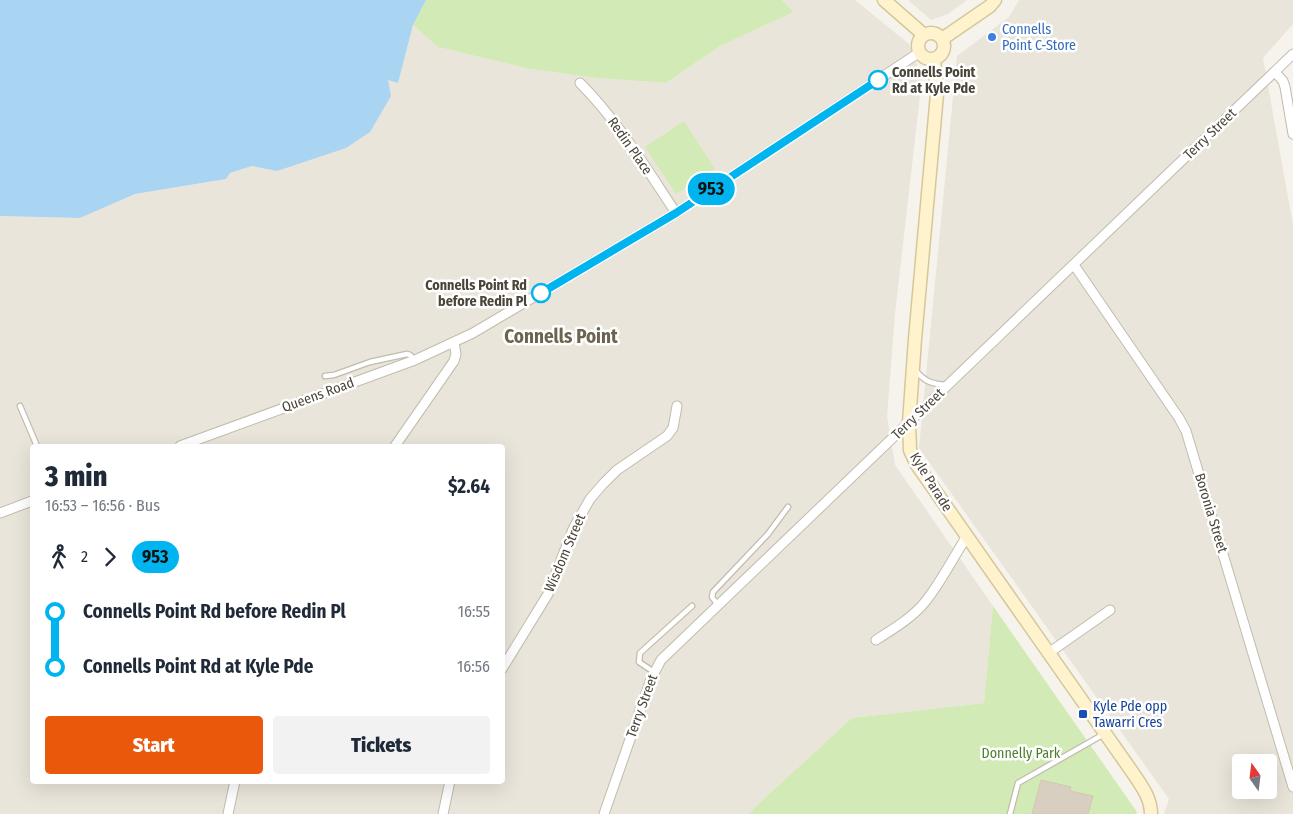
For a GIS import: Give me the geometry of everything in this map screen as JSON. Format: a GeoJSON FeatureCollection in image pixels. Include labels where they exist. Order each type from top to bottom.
{"type":"FeatureCollection","features":[{"type":"Feature","properties":{"kind":"street"},"geometry":{"type":"LineString","coordinates":[[884,0],[924,35]]}},
{"type":"Feature","properties":{"kind":"street"},"geometry":{"type":"LineString","coordinates":[[942,39],[990,6],[995,0]]}},
{"type":"Feature","properties":{"kind":"street"},"geometry":{"type":"LineString","coordinates":[[932,33],[942,39],[944,51],[941,55],[934,59],[926,58],[920,52],[919,41],[924,35],[932,33]]}},
{"type":"Feature","properties":{"kind":"street","name":"Queens Road"},"geometry":{"type":"LineString","coordinates":[[185,444],[415,360],[454,343],[676,213],[920,52]]}},
{"type":"Feature","properties":{"kind":"street","name":"Terry Street"},"geometry":{"type":"LineString","coordinates":[[604,814],[654,672],[661,660],[1293,54]]}},
{"type":"Feature","properties":{"kind":"street","name":"Kyle Parade"},"geometry":{"type":"LineString","coordinates":[[934,59],[937,94],[913,367],[909,423],[910,450],[966,536],[1050,652],[1146,794],[1151,805],[1151,814]]}},
{"type":"Feature","properties":{"kind":"street"},"geometry":{"type":"LineString","coordinates":[[1275,72],[1283,81],[1285,87],[1293,134]]}},
{"type":"Feature","properties":{"kind":"street","name":"Redin Place"},"geometry":{"type":"LineString","coordinates":[[580,83],[600,103],[615,122],[676,213]]}},
{"type":"Feature","properties":{"kind":"street","name":"Boronia Street"},"geometry":{"type":"LineString","coordinates":[[1074,265],[1186,431],[1293,787]]}},
{"type":"Feature","properties":{"kind":"street"},"geometry":{"type":"LineString","coordinates":[[396,444],[451,366],[456,354],[454,343]]}},
{"type":"Feature","properties":{"kind":"street","name":"Wisdom Street"},"geometry":{"type":"LineString","coordinates":[[505,664],[548,594],[580,515],[603,484],[631,460],[667,436],[673,428],[677,406]]}},
{"type":"Feature","properties":{"kind":"street"},"geometry":{"type":"LineString","coordinates":[[0,513],[30,502]]}},
{"type":"Feature","properties":{"kind":"street"},"geometry":{"type":"LineString","coordinates":[[876,640],[898,626],[924,604],[936,588],[966,536]]}},
{"type":"Feature","properties":{"kind":"street"},"geometry":{"type":"LineString","coordinates":[[1050,652],[1110,610]]}},
{"type":"Feature","properties":{"kind":"street"},"geometry":{"type":"LineString","coordinates":[[228,814],[234,784]]}},
{"type":"Feature","properties":{"kind":"street"},"geometry":{"type":"LineString","coordinates":[[443,814],[449,784]]}},
{"type":"Feature","properties":{"kind":"lane"},"geometry":{"type":"LineString","coordinates":[[325,376],[404,354],[410,354],[415,360]]}},
{"type":"Feature","properties":{"kind":"lane"},"geometry":{"type":"LineString","coordinates":[[913,367],[926,381],[948,386]]}},
{"type":"Feature","properties":{"kind":"lane"},"geometry":{"type":"LineString","coordinates":[[20,406],[36,444]]}},
{"type":"Feature","properties":{"kind":"lane"},"geometry":{"type":"LineString","coordinates":[[718,605],[712,597],[713,592],[768,534],[788,507]]}},
{"type":"Feature","properties":{"kind":"lane"},"geometry":{"type":"LineString","coordinates":[[654,672],[640,662],[640,653],[692,606]]}},
{"type":"Feature","properties":{"kind":"lane"},"geometry":{"type":"LineString","coordinates":[[1010,814],[1018,783],[1105,733]]}},
{"type":"Feature","properties":{"kind":"shaded area"},"geometry":{"type":"Polygon","coordinates":[[[782,0],[855,0],[909,44],[922,78],[895,314],[887,416],[895,465],[993,606],[984,703],[852,718],[749,814],[0,814],[0,216],[80,218],[135,194],[226,179],[230,173],[252,166],[277,171],[388,79],[398,83],[413,25],[438,47],[530,69],[597,78],[666,83],[720,46],[794,12],[782,0]]]}},
{"type":"Feature","properties":{"kind":"shaded area"},"geometry":{"type":"Polygon","coordinates":[[[908,0],[967,0],[948,14],[931,20],[908,0]]]}},
{"type":"Feature","properties":{"kind":"shaded area"},"geometry":{"type":"Polygon","coordinates":[[[1019,0],[1293,0],[1293,24],[1263,58],[1293,225],[1293,814],[1164,814],[1169,799],[919,448],[957,56],[1009,17],[1019,0]]]}},
{"type":"Feature","properties":{"kind":"green space"},"geometry":{"type":"Polygon","coordinates":[[[426,0],[782,0],[794,12],[720,46],[666,83],[597,78],[530,69],[438,47],[413,25],[426,0]]]}},
{"type":"Feature","properties":{"kind":"green space"},"geometry":{"type":"Polygon","coordinates":[[[684,121],[715,169],[676,194],[645,147],[684,121]]]}},
{"type":"Feature","properties":{"kind":"green space","name":"Donnelly Park"},"geometry":{"type":"Polygon","coordinates":[[[993,606],[1137,812],[1136,814],[749,814],[852,718],[984,703],[993,606]]]}},
{"type":"Feature","properties":{"kind":"water"},"geometry":{"type":"Polygon","coordinates":[[[0,0],[426,0],[413,25],[398,83],[388,80],[391,96],[370,132],[346,148],[277,171],[252,166],[230,173],[226,179],[135,194],[80,218],[0,216],[0,0]]]}},
{"type":"Feature","properties":{"kind":"building"},"geometry":{"type":"Polygon","coordinates":[[[1041,780],[1071,787],[1070,791],[1093,796],[1088,814],[1032,814],[1041,780]]]}},
{"type":"Feature","properties":{"kind":"bus line","name":"953"},"geometry":{"type":"LineString","coordinates":[[541,293],[676,213],[878,80]]}},
{"type":"Feature","properties":{"kind":"place","name":"Connells Point C-Store"},"geometry":{"type":"Point","coordinates":[992,37]}},
{"type":"Feature","properties":{"kind":"place","name":"Connells Point Rd at Kyle Pde"},"geometry":{"type":"Point","coordinates":[878,80]}},
{"type":"Feature","properties":{"kind":"place","name":"Connells Point Rd before Redin Pl"},"geometry":{"type":"Point","coordinates":[541,293]}},
{"type":"Feature","properties":{"kind":"place","name":"Kyle Pde opp Tawarri Cres"},"geometry":{"type":"Point","coordinates":[1083,714]}},
{"type":"Feature","properties":{"kind":"district","name":"Connells Point"},"geometry":{"type":"Point","coordinates":[561,336]}}]}
